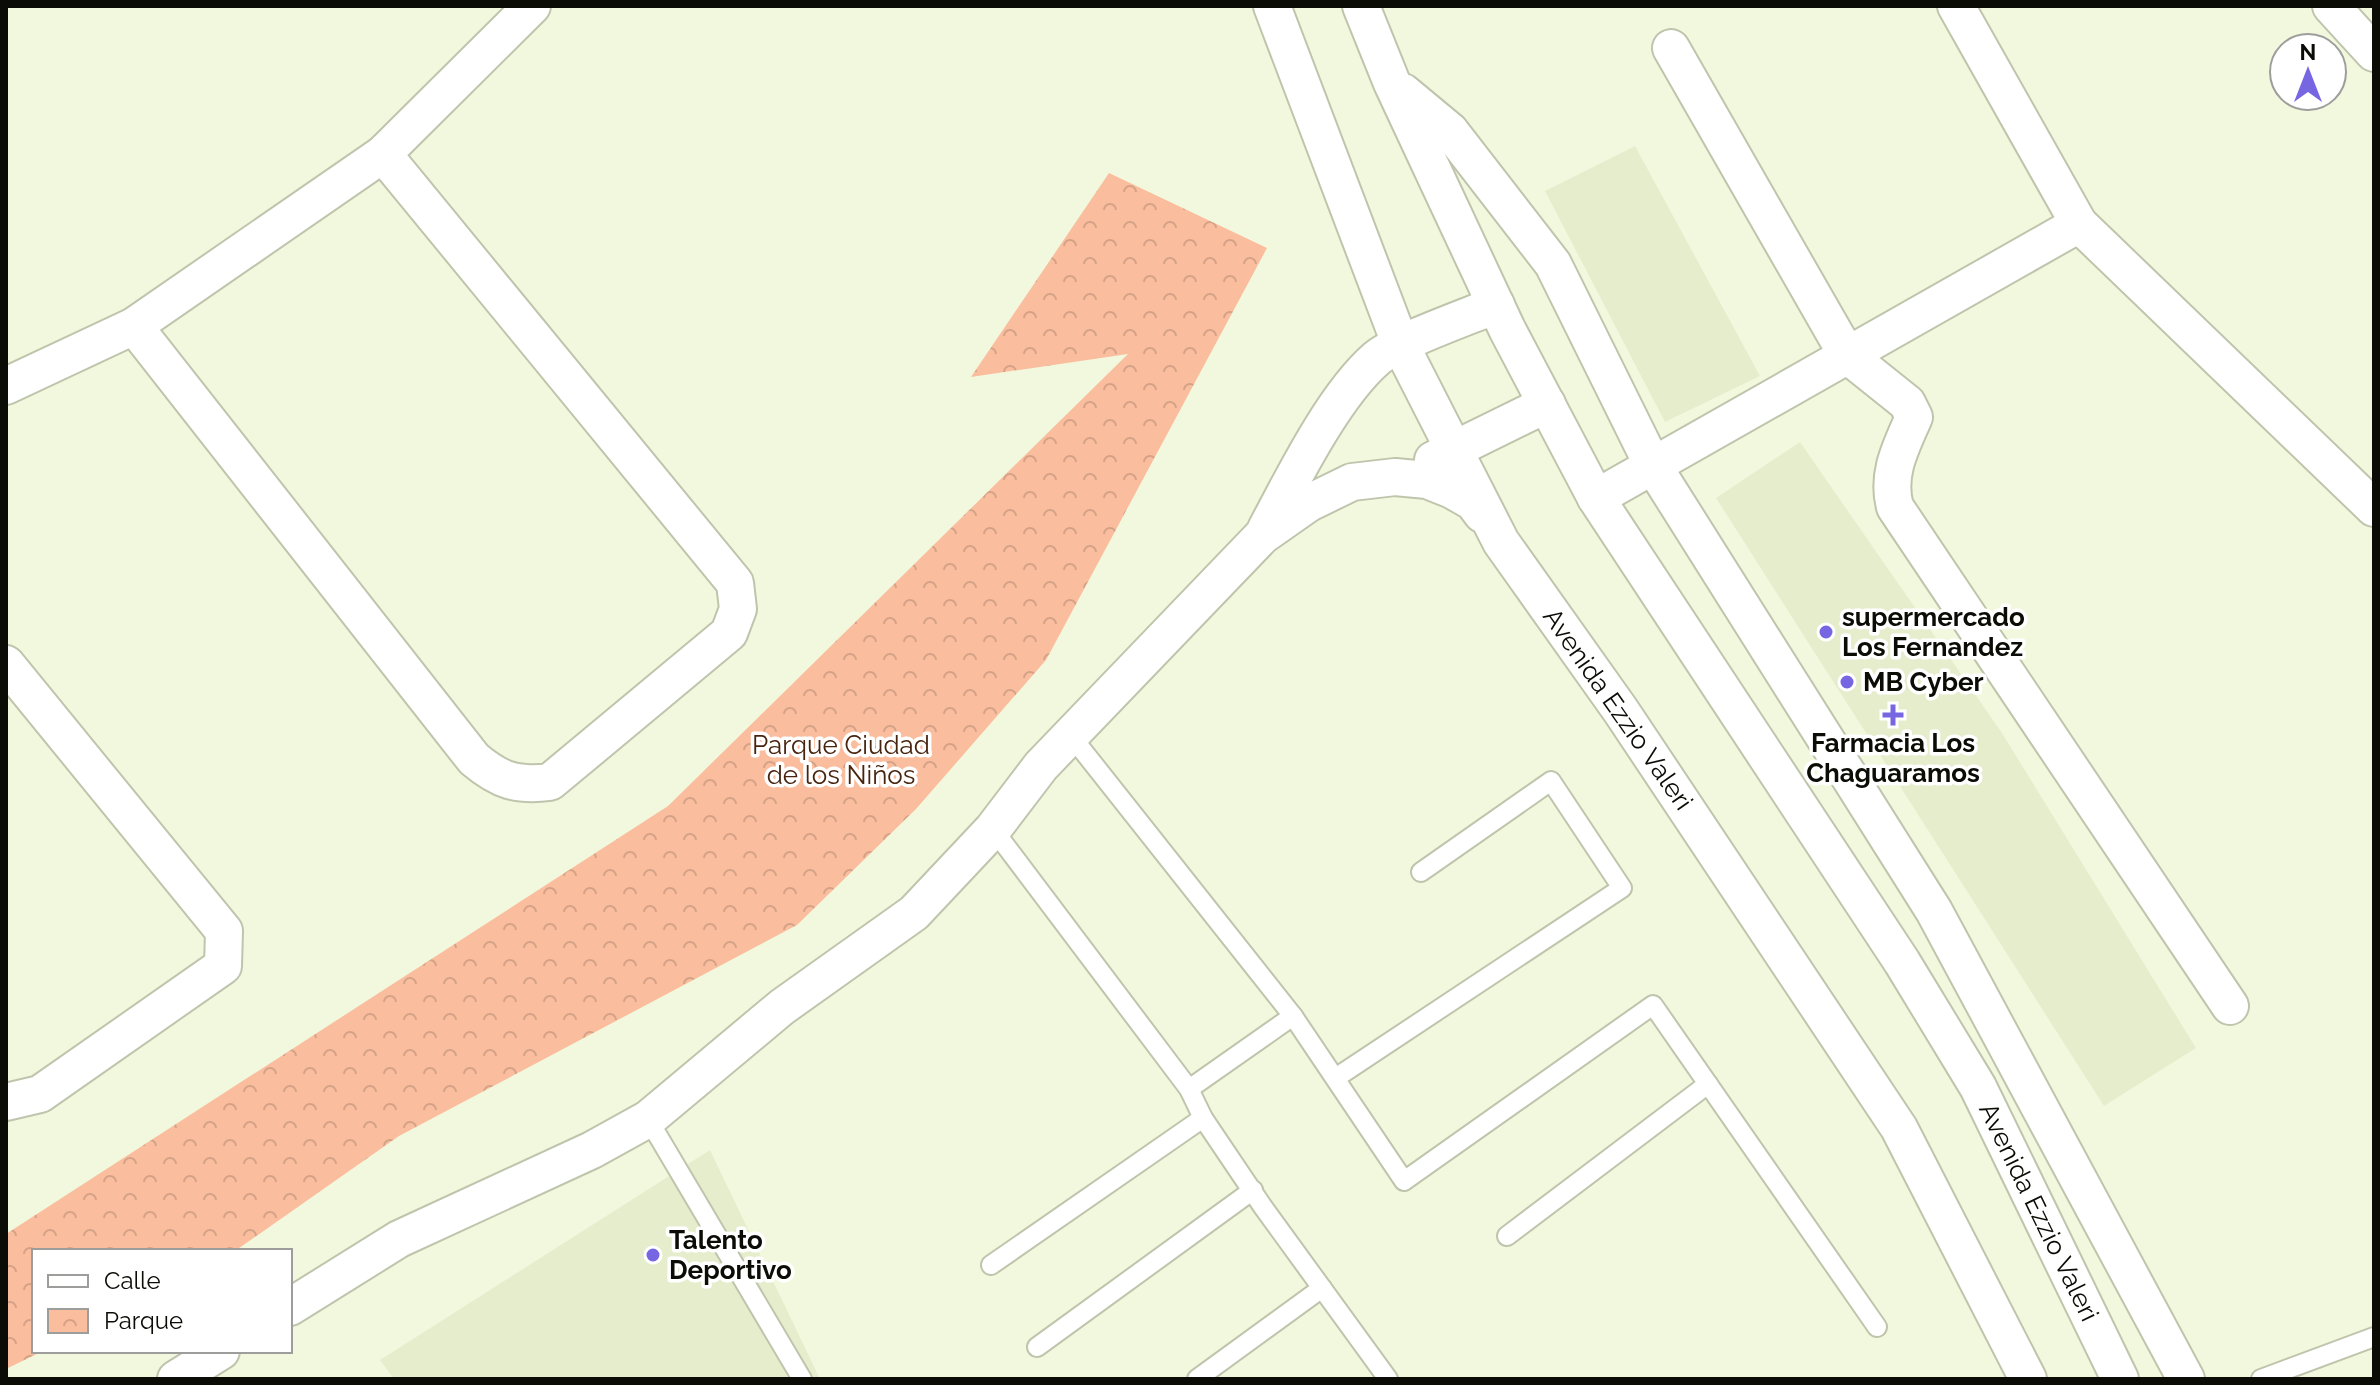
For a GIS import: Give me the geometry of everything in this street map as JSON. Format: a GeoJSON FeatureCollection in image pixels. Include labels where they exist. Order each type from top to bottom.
{"type":"FeatureCollection","features":[{"type":"Feature","properties":{"kind":"street"},"geometry":{"type":"LineString","coordinates":[[6,386],[134,326],[383,154],[532,6]]}},
{"type":"Feature","properties":{"kind":"street","name":"Avenida Ezzio Valeri"},"geometry":{"type":"LineString","coordinates":[[1272,6],[1401,346],[1501,542],[1621,711],[1899,1128],[2028,1379]]}},
{"type":"Feature","properties":{"kind":"street","name":"Avenida Ezzio Valeri"},"geometry":{"type":"LineString","coordinates":[[1361,6],[1392,83],[1496,305],[1596,498],[1891,945],[1978,1087],[2120,1379]]}},
{"type":"Feature","properties":{"kind":"street"},"geometry":{"type":"LineString","coordinates":[[1956,6],[2079,224],[2374,508]]}},
{"type":"Feature","properties":{"kind":"street"},"geometry":{"type":"LineString","coordinates":[[2331,6],[2374,53]]}},
{"type":"Feature","properties":{"kind":"street"},"geometry":{"type":"LineString","coordinates":[[1671,48],[1847,355],[1907,403],[1914,417],[1896,460],[1890,489],[1895,507],[2230,1006]]}},
{"type":"Feature","properties":{"kind":"street"},"geometry":{"type":"LineString","coordinates":[[1392,83],[1450,131],[1553,264],[1652,464],[1934,911],[2186,1379]]}},
{"type":"Feature","properties":{"kind":"street"},"geometry":{"type":"LineString","coordinates":[[134,326],[474,759],[494,776],[519,786],[550,782],[729,633],[738,609],[735,583],[383,154]]}},
{"type":"Feature","properties":{"kind":"street"},"geometry":{"type":"LineString","coordinates":[[1596,498],[2079,224]]}},
{"type":"Feature","properties":{"kind":"street"},"geometry":{"type":"LineString","coordinates":[[1262,536],[1292,481],[1352,386],[1378,357],[1496,305]]}},
{"type":"Feature","properties":{"kind":"street"},"geometry":{"type":"LineString","coordinates":[[1395,477],[1547,404]]}},
{"type":"Feature","properties":{"kind":"street"},"geometry":{"type":"LineString","coordinates":[[292,1306],[399,1239],[592,1150],[648,1119],[782,1007],[914,913],[993,829],[1041,766],[1262,536],[1331,490],[1352,482],[1395,477],[1427,480],[1473,502],[1501,542]]}},
{"type":"Feature","properties":{"kind":"street"},"geometry":{"type":"LineString","coordinates":[[6,664],[224,931],[223,966],[40,1094],[6,1102]]}},
{"type":"Feature","properties":{"kind":"street"},"geometry":{"type":"LineString","coordinates":[[1891,945],[1934,911]]}},
{"type":"Feature","properties":{"kind":"street"},"geometry":{"type":"LineString","coordinates":[[176,1379],[218,1353]]}},
{"type":"Feature","properties":{"kind":"lane"},"geometry":{"type":"LineString","coordinates":[[1072,737],[1293,1016],[1337,1077],[1404,1181],[1653,1005],[1877,1327]]}},
{"type":"Feature","properties":{"kind":"lane"},"geometry":{"type":"LineString","coordinates":[[1337,1077],[1622,888],[1551,781],[1421,872]]}},
{"type":"Feature","properties":{"kind":"lane"},"geometry":{"type":"LineString","coordinates":[[993,829],[1189,1089],[1203,1118],[1388,1379]]}},
{"type":"Feature","properties":{"kind":"lane"},"geometry":{"type":"LineString","coordinates":[[1189,1089],[1293,1016]]}},
{"type":"Feature","properties":{"kind":"lane"},"geometry":{"type":"LineString","coordinates":[[1507,1236],[1708,1084]]}},
{"type":"Feature","properties":{"kind":"lane"},"geometry":{"type":"LineString","coordinates":[[991,1265],[1203,1118]]}},
{"type":"Feature","properties":{"kind":"lane"},"geometry":{"type":"LineString","coordinates":[[648,1119],[802,1379]]}},
{"type":"Feature","properties":{"kind":"lane"},"geometry":{"type":"LineString","coordinates":[[1037,1347],[1253,1190]]}},
{"type":"Feature","properties":{"kind":"lane"},"geometry":{"type":"LineString","coordinates":[[1197,1379],[1322,1288]]}},
{"type":"Feature","properties":{"kind":"lane"},"geometry":{"type":"LineString","coordinates":[[2261,1379],[2306,1372],[2374,1337]]}},
{"type":"Feature","properties":{"kind":"shaded area"},"geometry":{"type":"Polygon","coordinates":[[[1635,146],[1760,376],[1665,422],[1545,191],[1635,146]]]}},
{"type":"Feature","properties":{"kind":"shaded area"},"geometry":{"type":"Polygon","coordinates":[[[1800,442],[2002,733],[2196,1048],[2104,1106],[1716,498],[1800,442]]]}},
{"type":"Feature","properties":{"kind":"shaded area","name":"Talento Deportivo"},"geometry":{"type":"Polygon","coordinates":[[[710,1150],[820,1379],[394,1379],[380,1360],[710,1150]]]}},
{"type":"Feature","properties":{"kind":"green space","name":"Parque Ciudad de los Niños"},"geometry":{"type":"Polygon","coordinates":[[[1109,173],[1267,248],[1046,660],[916,809],[797,925],[399,1136],[238,1249],[32,1249],[32,1353],[39,1353],[6,1369],[6,1234],[668,806],[1128,354],[971,377],[1109,173]]]}},
{"type":"Feature","properties":{"kind":"place","name":"supermercado Los Fernandez"},"geometry":{"type":"Point","coordinates":[1826,632]}},
{"type":"Feature","properties":{"kind":"place","name":"MB Cyber"},"geometry":{"type":"Point","coordinates":[1847,682]}},
{"type":"Feature","properties":{"kind":"place","name":"Farmacia Los Chaguaramos"},"geometry":{"type":"Point","coordinates":[1893,715]}},
{"type":"Feature","properties":{"kind":"place","name":"Talento Deportivo"},"geometry":{"type":"Point","coordinates":[653,1255]}}]}
